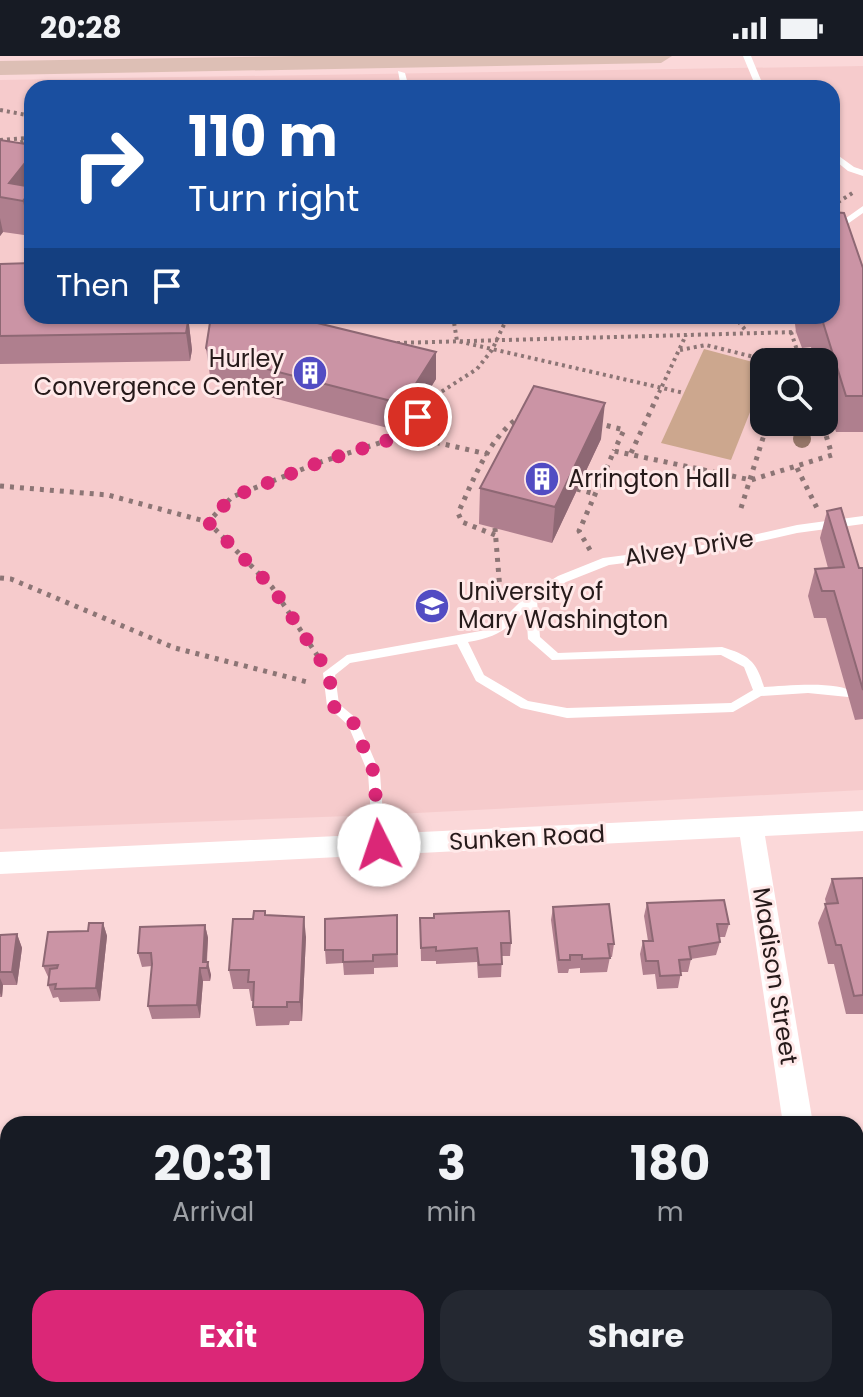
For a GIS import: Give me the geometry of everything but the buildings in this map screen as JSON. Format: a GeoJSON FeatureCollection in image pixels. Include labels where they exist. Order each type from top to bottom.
{"type":"FeatureCollection","features":[{"type":"Feature","properties":{"kind":"street"},"geometry":{"type":"LineString","coordinates":[[0,68],[101,61],[392,63],[661,56]]}},
{"type":"Feature","properties":{"kind":"street","name":"Sunken Road"},"geometry":{"type":"LineString","coordinates":[[0,863],[863,821]]}},
{"type":"Feature","properties":{"kind":"street","name":"Madison Street"},"geometry":{"type":"LineString","coordinates":[[751,828],[797,1116]]}},
{"type":"Feature","properties":{"kind":"lane"},"geometry":{"type":"LineString","coordinates":[[747,56],[757,80]]}},
{"type":"Feature","properties":{"kind":"lane"},"geometry":{"type":"LineString","coordinates":[[840,160],[863,173]]}},
{"type":"Feature","properties":{"kind":"lane"},"geometry":{"type":"LineString","coordinates":[[840,226],[863,209]]}},
{"type":"Feature","properties":{"kind":"lane","name":"Alvey Drive"},"geometry":{"type":"LineString","coordinates":[[329,673],[347,659],[489,634],[503,626],[531,598],[562,579],[598,564],[637,555],[718,547],[863,520]]}},
{"type":"Feature","properties":{"kind":"lane"},"geometry":{"type":"LineString","coordinates":[[531,598],[534,639],[556,657],[722,651],[745,659],[753,668],[759,692]]}},
{"type":"Feature","properties":{"kind":"lane"},"geometry":{"type":"LineString","coordinates":[[461,640],[480,678],[525,705],[567,713],[733,707],[759,692],[808,689],[848,693]]}},
{"type":"Feature","properties":{"kind":"lane"},"geometry":{"type":"LineString","coordinates":[[329,673],[333,706],[353,722],[374,773],[379,845]]}},
{"type":"Feature","properties":{"kind":"path"},"geometry":{"type":"LineString","coordinates":[[0,110],[24,114]]}},
{"type":"Feature","properties":{"kind":"path"},"geometry":{"type":"LineString","coordinates":[[0,140],[24,138]]}},
{"type":"Feature","properties":{"kind":"path"},"geometry":{"type":"LineString","coordinates":[[7,149],[24,142]]}},
{"type":"Feature","properties":{"kind":"path"},"geometry":{"type":"LineString","coordinates":[[454,324],[457,341]]}},
{"type":"Feature","properties":{"kind":"path"},"geometry":{"type":"LineString","coordinates":[[404,435],[431,398],[477,369],[492,350],[504,324]]}},
{"type":"Feature","properties":{"kind":"path"},"geometry":{"type":"LineString","coordinates":[[741,324],[748,333]]}},
{"type":"Feature","properties":{"kind":"path"},"geometry":{"type":"LineString","coordinates":[[396,343],[793,332],[797,348]]}},
{"type":"Feature","properties":{"kind":"path"},"geometry":{"type":"LineString","coordinates":[[631,453],[686,335]]}},
{"type":"Feature","properties":{"kind":"path"},"geometry":{"type":"LineString","coordinates":[[457,341],[684,393]]}},
{"type":"Feature","properties":{"kind":"path"},"geometry":{"type":"LineString","coordinates":[[679,350],[706,345],[750,356]]}},
{"type":"Feature","properties":{"kind":"path"},"geometry":{"type":"LineString","coordinates":[[503,626],[495,531],[462,522],[458,513],[487,454],[508,422],[531,412]]}},
{"type":"Feature","properties":{"kind":"path"},"geometry":{"type":"LineString","coordinates":[[596,423],[624,430],[579,531],[598,564]]}},
{"type":"Feature","properties":{"kind":"path"},"geometry":{"type":"LineString","coordinates":[[208,522],[232,497],[318,463],[404,435],[487,454]]}},
{"type":"Feature","properties":{"kind":"path"},"geometry":{"type":"LineString","coordinates":[[741,508],[764,436]]}},
{"type":"Feature","properties":{"kind":"path"},"geometry":{"type":"LineString","coordinates":[[614,451],[751,480],[832,455],[826,436]]}},
{"type":"Feature","properties":{"kind":"path"},"geometry":{"type":"LineString","coordinates":[[797,468],[826,525]]}},
{"type":"Feature","properties":{"kind":"path"},"geometry":{"type":"LineString","coordinates":[[0,486],[108,495],[208,522],[272,587],[329,673],[309,685],[175,648],[11,579],[0,578]]}},
{"type":"Feature","properties":{"kind":"path"},"geometry":{"type":"LineString","coordinates":[[577,489],[595,494]]}},
{"type":"Feature","properties":{"kind":"shaded area","name":"University of Mary Washington"},"geometry":{"type":"Polygon","coordinates":[[[863,66],[863,790],[377,815],[0,829],[0,80],[863,66]]]}},
{"type":"Feature","properties":{"kind":"shaded area"},"geometry":{"type":"Polygon","coordinates":[[[704,349],[750,361],[750,412],[731,460],[661,443],[704,349]]]}},
{"type":"Feature","properties":{"kind":"place","name":"Hurley Convergence Center"},"geometry":{"type":"Point","coordinates":[310,373]}},
{"type":"Feature","properties":{"kind":"place","name":"Arrington Hall"},"geometry":{"type":"Point","coordinates":[542,479]}},
{"type":"Feature","properties":{"kind":"place","name":"University of Mary Washington"},"geometry":{"type":"Point","coordinates":[432,606]}},
{"type":"Feature","properties":{"kind":"route"},"geometry":{"type":"LineString","coordinates":[[379,845],[374,773],[353,722],[333,706],[329,673],[272,587],[208,522],[232,497],[318,463],[404,435],[418,417]]}}]}
